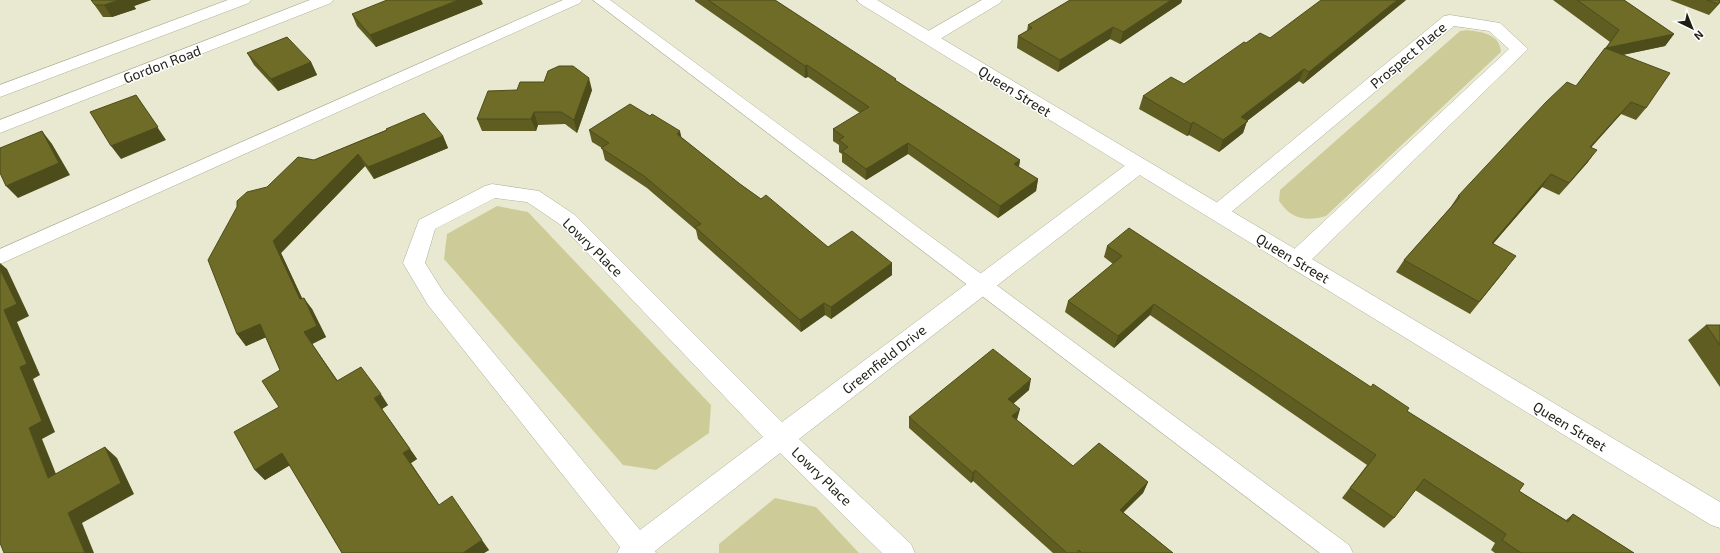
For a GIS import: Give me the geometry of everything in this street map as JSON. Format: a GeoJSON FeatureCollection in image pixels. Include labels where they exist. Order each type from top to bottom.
{"type":"FeatureCollection","features":[{"type":"Feature","properties":{"kind":"street"},"geometry":{"type":"LineString","coordinates":[[0,91],[243,0]]}},
{"type":"Feature","properties":{"kind":"street","name":"Gordon Road"},"geometry":{"type":"LineString","coordinates":[[0,127],[325,0]]}},
{"type":"Feature","properties":{"kind":"street","name":"Queen Street"},"geometry":{"type":"LineString","coordinates":[[865,0],[1720,516]]}},
{"type":"Feature","properties":{"kind":"street"},"geometry":{"type":"LineString","coordinates":[[929,38],[994,0]]}},
{"type":"Feature","properties":{"kind":"street","name":"Prospect Place"},"geometry":{"type":"LineString","coordinates":[[1217,213],[1450,20],[1494,27],[1519,49],[1296,261]]}},
{"type":"Feature","properties":{"kind":"street","name":"Greenfield Drive"},"geometry":{"type":"LineString","coordinates":[[637,551],[980,285],[1138,166]]}},
{"type":"Feature","properties":{"kind":"street","name":"Lowry Place"},"geometry":{"type":"LineString","coordinates":[[637,551],[436,299],[414,263],[426,225],[492,191],[532,196],[568,220],[782,438],[901,553]]}},
{"type":"Feature","properties":{"kind":"lane"},"geometry":{"type":"LineString","coordinates":[[0,257],[575,0]]}},
{"type":"Feature","properties":{"kind":"lane"},"geometry":{"type":"LineString","coordinates":[[600,0],[1340,553]]}},
{"type":"Feature","properties":{"kind":"shaded area"},"geometry":{"type":"Polygon","coordinates":[[[1467,30],[1484,33],[1494,38],[1500,46],[1501,52],[1326,216],[1312,219],[1300,218],[1289,212],[1284,207],[1279,201],[1280,190],[1460,31],[1467,30]]]}},
{"type":"Feature","properties":{"kind":"shaded area"},"geometry":{"type":"Polygon","coordinates":[[[497,206],[528,212],[711,405],[709,433],[656,470],[623,465],[444,259],[447,234],[497,206]]]}},
{"type":"Feature","properties":{"kind":"shaded area"},"geometry":{"type":"Polygon","coordinates":[[[775,498],[816,507],[859,553],[719,553],[719,544],[775,498]]]}},
{"type":"Feature","properties":{"kind":"building"},"geometry":{"type":"Polygon","coordinates":[[[91,0],[119,0],[104,5],[95,5],[91,0]]]}},
{"type":"Feature","properties":{"kind":"building"},"geometry":{"type":"Polygon","coordinates":[[[387,0],[458,0],[370,35],[352,14],[387,0]]]}},
{"type":"Feature","properties":{"kind":"building"},"geometry":{"type":"Polygon","coordinates":[[[708,0],[775,0],[896,79],[895,80],[1020,160],[1014,164],[1038,179],[1000,206],[908,143],[866,169],[842,151],[848,147],[839,140],[844,137],[833,129],[869,107],[807,65],[805,66],[708,0]]]}},
{"type":"Feature","properties":{"kind":"building"},"geometry":{"type":"Polygon","coordinates":[[[1070,0],[1171,0],[1123,32],[1113,27],[1060,60],[1018,36],[1032,28],[1028,25],[1070,0]]]}},
{"type":"Feature","properties":{"kind":"building"},"geometry":{"type":"Polygon","coordinates":[[[1321,0],[1397,0],[1309,72],[1304,69],[1241,117],[1248,121],[1223,140],[1193,122],[1191,124],[1143,96],[1171,77],[1184,84],[1244,42],[1246,43],[1260,33],[1270,38],[1321,0]]]}},
{"type":"Feature","properties":{"kind":"building"},"geometry":{"type":"Polygon","coordinates":[[[1577,0],[1624,0],[1674,34],[1606,48],[1619,30],[1577,0]]]}},
{"type":"Feature","properties":{"kind":"building"},"geometry":{"type":"Polygon","coordinates":[[[1707,0],[1720,0],[1720,1],[1718,4],[1707,0]]]}},
{"type":"Feature","properties":{"kind":"building"},"geometry":{"type":"Polygon","coordinates":[[[287,37],[311,62],[271,79],[247,53],[287,37]]]}},
{"type":"Feature","properties":{"kind":"building"},"geometry":{"type":"Polygon","coordinates":[[[1605,48],[1670,73],[1646,108],[1631,102],[1590,147],[1597,150],[1569,183],[1551,174],[1492,243],[1516,256],[1479,302],[1404,260],[1460,197],[1458,196],[1546,102],[1567,82],[1576,86],[1605,48]]]}},
{"type":"Feature","properties":{"kind":"building"},"geometry":{"type":"Polygon","coordinates":[[[559,66],[573,66],[589,78],[574,120],[561,112],[534,112],[531,119],[477,119],[488,91],[517,90],[520,82],[544,82],[548,71],[559,66]]]}},
{"type":"Feature","properties":{"kind":"building"},"geometry":{"type":"Polygon","coordinates":[[[136,95],[158,127],[111,146],[90,112],[136,95]]]}},
{"type":"Feature","properties":{"kind":"building"},"geometry":{"type":"Polygon","coordinates":[[[630,104],[650,116],[652,114],[680,131],[677,134],[740,184],[761,199],[766,195],[828,247],[852,231],[892,263],[831,307],[824,303],[800,320],[695,227],[701,224],[644,176],[601,148],[609,143],[589,130],[630,104]]]}},
{"type":"Feature","properties":{"kind":"building"},"geometry":{"type":"Polygon","coordinates":[[[424,113],[443,136],[368,167],[358,154],[273,241],[300,299],[304,298],[317,326],[304,332],[337,381],[361,367],[381,394],[374,398],[410,449],[403,453],[439,505],[452,496],[482,540],[463,553],[342,553],[282,453],[255,470],[234,432],[279,407],[262,381],[280,370],[260,324],[237,334],[208,260],[237,207],[237,201],[247,192],[267,187],[298,157],[314,160],[424,113]]]}},
{"type":"Feature","properties":{"kind":"building"},"geometry":{"type":"Polygon","coordinates":[[[42,131],[59,163],[6,186],[0,173],[0,148],[42,131]]]}},
{"type":"Feature","properties":{"kind":"building"},"geometry":{"type":"Polygon","coordinates":[[[1129,228],[1371,387],[1373,384],[1409,408],[1407,411],[1524,484],[1519,491],[1568,522],[1573,514],[1634,553],[1521,553],[1502,540],[1506,534],[1424,479],[1394,518],[1350,488],[1376,455],[1154,304],[1118,336],[1068,301],[1122,256],[1107,246],[1129,228]]]}},
{"type":"Feature","properties":{"kind":"building"},"geometry":{"type":"Polygon","coordinates":[[[0,269],[17,304],[4,310],[27,364],[20,367],[42,421],[29,428],[48,478],[105,447],[121,483],[68,513],[85,553],[4,553],[0,543],[0,269]]]}},
{"type":"Feature","properties":{"kind":"building"},"geometry":{"type":"Polygon","coordinates":[[[1706,325],[1720,325],[1720,345],[1706,325]]]}},
{"type":"Feature","properties":{"kind":"building"},"geometry":{"type":"Polygon","coordinates":[[[993,349],[1031,379],[1008,399],[1020,409],[1012,416],[1073,466],[1099,443],[1148,482],[1120,510],[1173,553],[1082,553],[1079,550],[1077,553],[1067,553],[975,470],[973,473],[909,417],[993,349]]]}}]}
